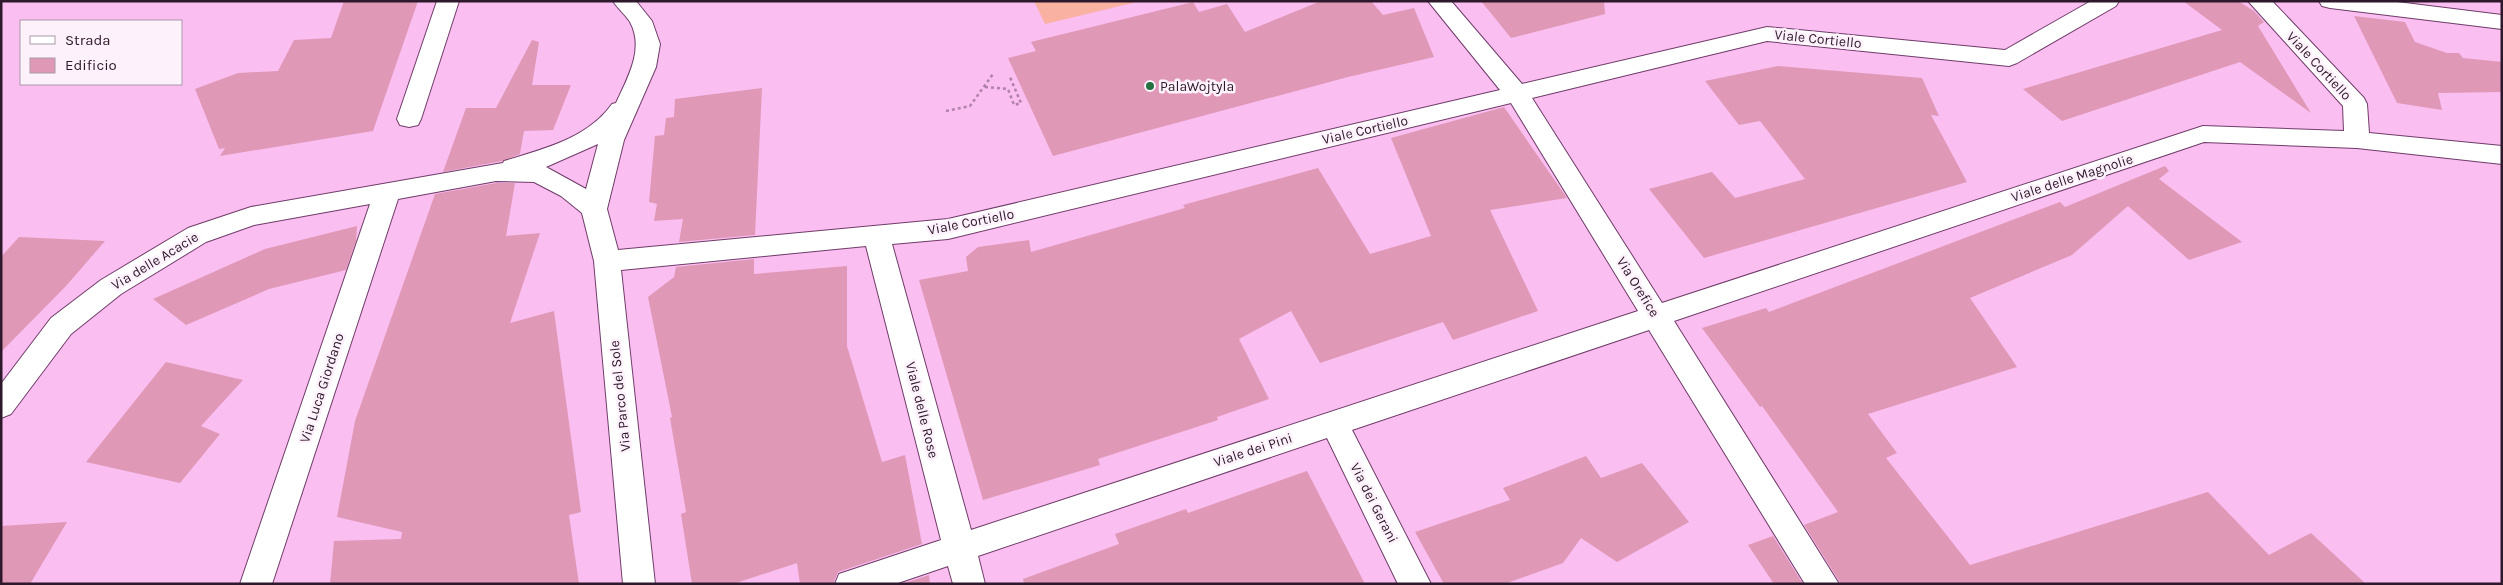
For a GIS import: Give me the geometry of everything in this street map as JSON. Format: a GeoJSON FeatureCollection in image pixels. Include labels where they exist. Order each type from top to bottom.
{"type":"FeatureCollection","features":[{"type":"Feature","properties":{"kind":"street"},"geometry":{"type":"LineString","coordinates":[[409,119],[448,1]]}},
{"type":"Feature","properties":{"kind":"street"},"geometry":{"type":"LineString","coordinates":[[496,172],[538,173],[570,190],[594,209],[612,140],[644,67],[648,44],[641,21],[624,1]]}},
{"type":"Feature","properties":{"kind":"street","name":"Via Orefice"},"geometry":{"type":"LineString","coordinates":[[1440,1],[1516,94],[1823,584]]}},
{"type":"Feature","properties":{"kind":"street","name":"Viale Cortiello"},"geometry":{"type":"LineString","coordinates":[[607,261],[948,229],[1767,34],[2009,58],[2108,1]]}},
{"type":"Feature","properties":{"kind":"street","name":"Viale Cortiello"},"geometry":{"type":"LineString","coordinates":[[2259,1],[2356,104],[2357,140]]}},
{"type":"Feature","properties":{"kind":"street"},"geometry":{"type":"LineString","coordinates":[[2330,1],[2502,22]]}},
{"type":"Feature","properties":{"kind":"street"},"geometry":{"type":"LineString","coordinates":[[496,172],[538,161],[573,146],[604,129],[628,104]]}},
{"type":"Feature","properties":{"kind":"street","name":"Viale delle Magnolie"},"geometry":{"type":"LineString","coordinates":[[1656,316],[2203,134],[2357,140],[2502,155]]}},
{"type":"Feature","properties":{"kind":"street","name":"Via delle Acacie"},"geometry":{"type":"LineString","coordinates":[[1,406],[61,326],[111,287],[189,239],[251,216],[496,172]]}},
{"type":"Feature","properties":{"kind":"street","name":"Via Luca Giordano"},"geometry":{"type":"LineString","coordinates":[[256,584],[387,193]]}},
{"type":"Feature","properties":{"kind":"street","name":"Via Parco del Sole"},"geometry":{"type":"LineString","coordinates":[[594,209],[607,261],[640,584]]}},
{"type":"Feature","properties":{"kind":"street","name":"Viale delle Rose"},"geometry":{"type":"LineString","coordinates":[[877,236],[969,584]]}},
{"type":"Feature","properties":{"kind":"street","name":"Viale dei Pini"},"geometry":{"type":"LineString","coordinates":[[851,584],[1656,316]]}},
{"type":"Feature","properties":{"kind":"street","name":"Via dei Gerani"},"geometry":{"type":"LineString","coordinates":[[1334,423],[1415,584]]}},
{"type":"Feature","properties":{"kind":"path"},"geometry":{"type":"LineString","coordinates":[[946,111],[970,106],[985,87],[992,74]]}},
{"type":"Feature","properties":{"kind":"path"},"geometry":{"type":"LineString","coordinates":[[985,87],[1008,90],[1014,105],[1021,103],[1010,77]]}},
{"type":"Feature","properties":{"kind":"shaded area"},"geometry":{"type":"Polygon","coordinates":[[[1034,1],[1141,1],[1045,24],[1034,1]]]}},
{"type":"Feature","properties":{"kind":"building"},"geometry":{"type":"Polygon","coordinates":[[[344,1],[418,1],[373,131],[220,156],[225,148],[219,149],[195,89],[238,73],[278,71],[294,40],[331,38],[344,1]]]}},
{"type":"Feature","properties":{"kind":"building","name":"PalaWojtyla"},"geometry":{"type":"Polygon","coordinates":[[[1321,1],[1371,1],[1383,15],[1414,8],[1434,57],[1348,77],[1053,156],[1008,58],[1036,51],[1031,42],[1193,2],[1199,12],[1227,4],[1245,32],[1321,1]]]}},
{"type":"Feature","properties":{"kind":"building"},"geometry":{"type":"Polygon","coordinates":[[[1481,1],[1604,1],[1605,14],[1511,38],[1481,1]]]}},
{"type":"Feature","properties":{"kind":"building"},"geometry":{"type":"Polygon","coordinates":[[[2183,1],[2238,1],[2254,11],[2264,22],[2258,26],[2311,113],[2240,62],[2062,121],[2023,89],[2222,30],[2183,1]]]}},
{"type":"Feature","properties":{"kind":"building"},"geometry":{"type":"Polygon","coordinates":[[[2354,16],[2405,22],[2415,42],[2447,53],[2459,53],[2463,58],[2502,62],[2502,92],[2438,93],[2442,110],[2397,103],[2354,16]]]}},
{"type":"Feature","properties":{"kind":"building"},"geometry":{"type":"Polygon","coordinates":[[[532,40],[539,42],[532,85],[571,85],[553,130],[524,131],[520,154],[502,161],[443,172],[466,108],[496,108],[532,40]]]}},
{"type":"Feature","properties":{"kind":"building"},"geometry":{"type":"Polygon","coordinates":[[[1778,66],[1922,78],[1939,116],[1931,115],[1967,182],[1704,258],[1649,189],[1712,172],[1735,198],[1805,179],[1760,121],[1739,125],[1705,81],[1778,66]]]}},
{"type":"Feature","properties":{"kind":"building"},"geometry":{"type":"Polygon","coordinates":[[[762,88],[755,235],[679,242],[683,219],[654,221],[657,204],[649,202],[655,136],[664,135],[666,118],[674,117],[675,99],[762,88]]]}},
{"type":"Feature","properties":{"kind":"building"},"geometry":{"type":"Polygon","coordinates":[[[1504,107],[1567,198],[1490,210],[1538,311],[1453,340],[1443,322],[1320,363],[1291,311],[1239,339],[1269,399],[1217,417],[1218,420],[1098,459],[1100,465],[983,500],[919,280],[968,271],[966,257],[978,247],[1029,240],[1031,252],[1185,208],[1183,205],[1318,168],[1370,254],[1431,236],[1391,138],[1504,107]]]}},
{"type":"Feature","properties":{"kind":"building"},"geometry":{"type":"Polygon","coordinates":[[[2165,166],[2169,171],[2159,179],[2242,242],[2189,260],[2128,206],[2072,255],[1970,298],[2017,367],[1868,414],[1897,453],[1886,458],[1970,565],[2208,492],[2269,555],[2311,533],[2366,584],[1841,584],[1804,525],[1838,512],[1762,406],[1760,407],[1702,328],[1766,308],[1769,312],[2060,202],[2065,207],[2165,166]]]}},
{"type":"Feature","properties":{"kind":"building"},"geometry":{"type":"Polygon","coordinates":[[[496,183],[515,183],[506,236],[540,233],[510,323],[554,311],[581,512],[569,515],[579,584],[330,584],[334,541],[401,539],[402,532],[337,517],[355,421],[435,194],[496,183]]]}},
{"type":"Feature","properties":{"kind":"building"},"geometry":{"type":"Polygon","coordinates":[[[357,226],[356,241],[346,270],[269,289],[186,325],[153,299],[265,249],[357,226]]]}},
{"type":"Feature","properties":{"kind":"building"},"geometry":{"type":"Polygon","coordinates":[[[19,237],[105,241],[66,286],[1,352],[1,257],[19,237]]]}},
{"type":"Feature","properties":{"kind":"building"},"geometry":{"type":"Polygon","coordinates":[[[754,259],[754,274],[847,266],[847,346],[882,462],[905,455],[922,544],[838,572],[833,584],[800,584],[797,563],[733,584],[692,584],[681,514],[686,512],[670,418],[672,417],[648,297],[674,277],[676,267],[754,259]]]}},
{"type":"Feature","properties":{"kind":"building"},"geometry":{"type":"Polygon","coordinates":[[[166,362],[243,380],[201,426],[220,434],[180,483],[86,462],[166,362]]]}},
{"type":"Feature","properties":{"kind":"building"},"geometry":{"type":"Polygon","coordinates":[[[1586,456],[1601,478],[1642,463],[1689,522],[1617,562],[1581,538],[1563,563],[1504,584],[1444,584],[1415,532],[1510,500],[1503,488],[1586,456]]]}},
{"type":"Feature","properties":{"kind":"building"},"geometry":{"type":"Polygon","coordinates":[[[1307,471],[1365,584],[1024,584],[1023,579],[1119,544],[1115,534],[1186,509],[1188,513],[1307,471]]]}},
{"type":"Feature","properties":{"kind":"building"},"geometry":{"type":"Polygon","coordinates":[[[67,522],[30,584],[1,584],[1,526],[67,522]]]}},
{"type":"Feature","properties":{"kind":"building"},"geometry":{"type":"Polygon","coordinates":[[[1773,536],[1803,584],[1774,584],[1748,545],[1773,536]]]}},
{"type":"Feature","properties":{"kind":"building"},"geometry":{"type":"Polygon","coordinates":[[[929,575],[930,584],[902,584],[929,575]]]}},
{"type":"Feature","properties":{"kind":"place","name":"PalaWojtyla"},"geometry":{"type":"Point","coordinates":[1150,86]}}]}
